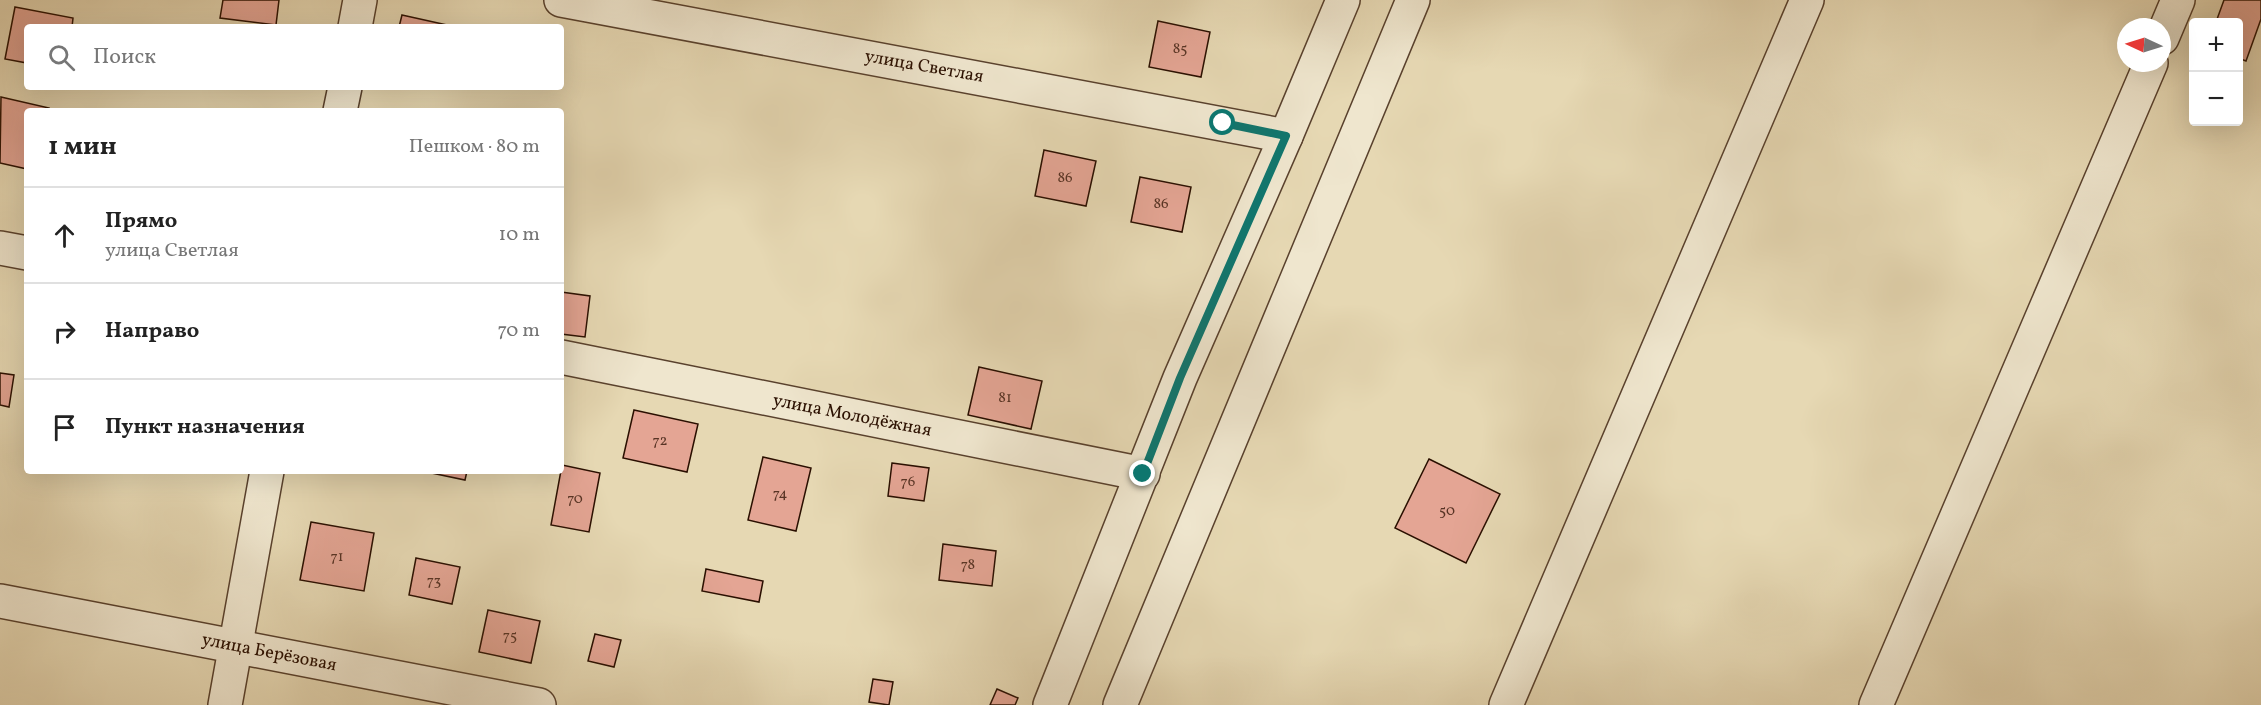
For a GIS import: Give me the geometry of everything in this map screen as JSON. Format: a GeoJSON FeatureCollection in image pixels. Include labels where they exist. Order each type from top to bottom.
{"type":"FeatureCollection","features":[{"type":"Feature","properties":{"kind":"street"},"geometry":{"type":"LineString","coordinates":[[356,24],[360,0]]}},
{"type":"Feature","properties":{"kind":"street","name":"улица Светлая"},"geometry":{"type":"LineString","coordinates":[[561,0],[1286,136]]}},
{"type":"Feature","properties":{"kind":"street"},"geometry":{"type":"LineString","coordinates":[[1050,705],[1180,378],[1343,0]]}},
{"type":"Feature","properties":{"kind":"street"},"geometry":{"type":"LineString","coordinates":[[1120,705],[1413,0]]}},
{"type":"Feature","properties":{"kind":"street"},"geometry":{"type":"LineString","coordinates":[[1506,705],[1807,0]]}},
{"type":"Feature","properties":{"kind":"street"},"geometry":{"type":"LineString","coordinates":[[2170,18],[2178,0]]}},
{"type":"Feature","properties":{"kind":"street"},"geometry":{"type":"LineString","coordinates":[[1876,705],[2147,72]]}},
{"type":"Feature","properties":{"kind":"street"},"geometry":{"type":"LineString","coordinates":[[341,108],[344,90]]}},
{"type":"Feature","properties":{"kind":"street"},"geometry":{"type":"LineString","coordinates":[[0,248],[24,252]]}},
{"type":"Feature","properties":{"kind":"street","name":"улица Молодёжная"},"geometry":{"type":"LineString","coordinates":[[564,358],[1143,474]]}},
{"type":"Feature","properties":{"kind":"street"},"geometry":{"type":"LineString","coordinates":[[225,705],[266,474]]}},
{"type":"Feature","properties":{"kind":"street","name":"улица Берёзовая"},"geometry":{"type":"LineString","coordinates":[[0,601],[539,705]]}},
{"type":"Feature","properties":{"kind":"building"},"geometry":{"type":"Polygon","coordinates":[[[223,0],[279,0],[276,24],[220,18],[223,0]]]}},
{"type":"Feature","properties":{"kind":"building"},"geometry":{"type":"Polygon","coordinates":[[[2224,0],[2261,0],[2261,19],[2246,61],[2243,60],[2243,18],[2217,18],[2224,0]]]}},
{"type":"Feature","properties":{"kind":"building"},"geometry":{"type":"Polygon","coordinates":[[[15,7],[73,18],[72,24],[24,24],[24,62],[5,59],[15,7]]]}},
{"type":"Feature","properties":{"kind":"building"},"geometry":{"type":"Polygon","coordinates":[[[402,15],[442,24],[400,24],[402,15]]]}},
{"type":"Feature","properties":{"kind":"building"},"geometry":{"type":"Polygon","coordinates":[[[1158,21],[1210,32],[1201,77],[1149,67],[1158,21]]]}},
{"type":"Feature","properties":{"kind":"building"},"geometry":{"type":"Polygon","coordinates":[[[1,97],[49,108],[24,108],[24,168],[0,163],[1,97]]]}},
{"type":"Feature","properties":{"kind":"building"},"geometry":{"type":"Polygon","coordinates":[[[1044,150],[1096,161],[1086,206],[1035,196],[1044,150]]]}},
{"type":"Feature","properties":{"kind":"building"},"geometry":{"type":"Polygon","coordinates":[[[1140,177],[1191,187],[1182,232],[1131,222],[1140,177]]]}},
{"type":"Feature","properties":{"kind":"building"},"geometry":{"type":"Polygon","coordinates":[[[564,292],[590,296],[585,337],[564,334],[564,292]]]}},
{"type":"Feature","properties":{"kind":"building"},"geometry":{"type":"Polygon","coordinates":[[[979,367],[1042,381],[1031,429],[968,415],[979,367]]]}},
{"type":"Feature","properties":{"kind":"building"},"geometry":{"type":"Polygon","coordinates":[[[0,373],[14,375],[9,407],[0,405],[0,373]]]}},
{"type":"Feature","properties":{"kind":"building"},"geometry":{"type":"Polygon","coordinates":[[[634,410],[698,424],[687,472],[623,458],[634,410]]]}},
{"type":"Feature","properties":{"kind":"building"},"geometry":{"type":"Polygon","coordinates":[[[763,457],[811,468],[796,531],[748,520],[763,457]]]}},
{"type":"Feature","properties":{"kind":"building"},"geometry":{"type":"Polygon","coordinates":[[[1429,459],[1500,494],[1466,563],[1395,528],[1429,459]]]}},
{"type":"Feature","properties":{"kind":"building"},"geometry":{"type":"Polygon","coordinates":[[[892,463],[929,468],[924,501],[888,496],[892,463]]]}},
{"type":"Feature","properties":{"kind":"building"},"geometry":{"type":"Polygon","coordinates":[[[564,465],[600,473],[589,532],[551,525],[560,474],[564,474],[564,465]]]}},
{"type":"Feature","properties":{"kind":"building"},"geometry":{"type":"Polygon","coordinates":[[[436,474],[466,474],[465,480],[436,474]]]}},
{"type":"Feature","properties":{"kind":"building"},"geometry":{"type":"Polygon","coordinates":[[[311,522],[374,533],[364,591],[300,580],[311,522]]]}},
{"type":"Feature","properties":{"kind":"building"},"geometry":{"type":"Polygon","coordinates":[[[943,544],[996,551],[992,586],[939,580],[943,544]]]}},
{"type":"Feature","properties":{"kind":"building"},"geometry":{"type":"Polygon","coordinates":[[[416,558],[460,567],[452,604],[409,595],[416,558]]]}},
{"type":"Feature","properties":{"kind":"building"},"geometry":{"type":"Polygon","coordinates":[[[706,569],[763,581],[759,602],[702,591],[706,569]]]}},
{"type":"Feature","properties":{"kind":"building"},"geometry":{"type":"Polygon","coordinates":[[[488,610],[540,621],[531,663],[479,652],[488,610]]]}},
{"type":"Feature","properties":{"kind":"building"},"geometry":{"type":"Polygon","coordinates":[[[595,634],[621,640],[614,667],[588,661],[595,634]]]}},
{"type":"Feature","properties":{"kind":"building"},"geometry":{"type":"Polygon","coordinates":[[[873,679],[893,682],[889,705],[869,702],[873,679]]]}},
{"type":"Feature","properties":{"kind":"building"},"geometry":{"type":"Polygon","coordinates":[[[997,689],[1018,698],[1015,705],[990,705],[997,689]]]}},
{"type":"Feature","properties":{"kind":"route"},"geometry":{"type":"LineString","coordinates":[[1143,474],[1180,378],[1286,136],[1223,123]]}}]}
